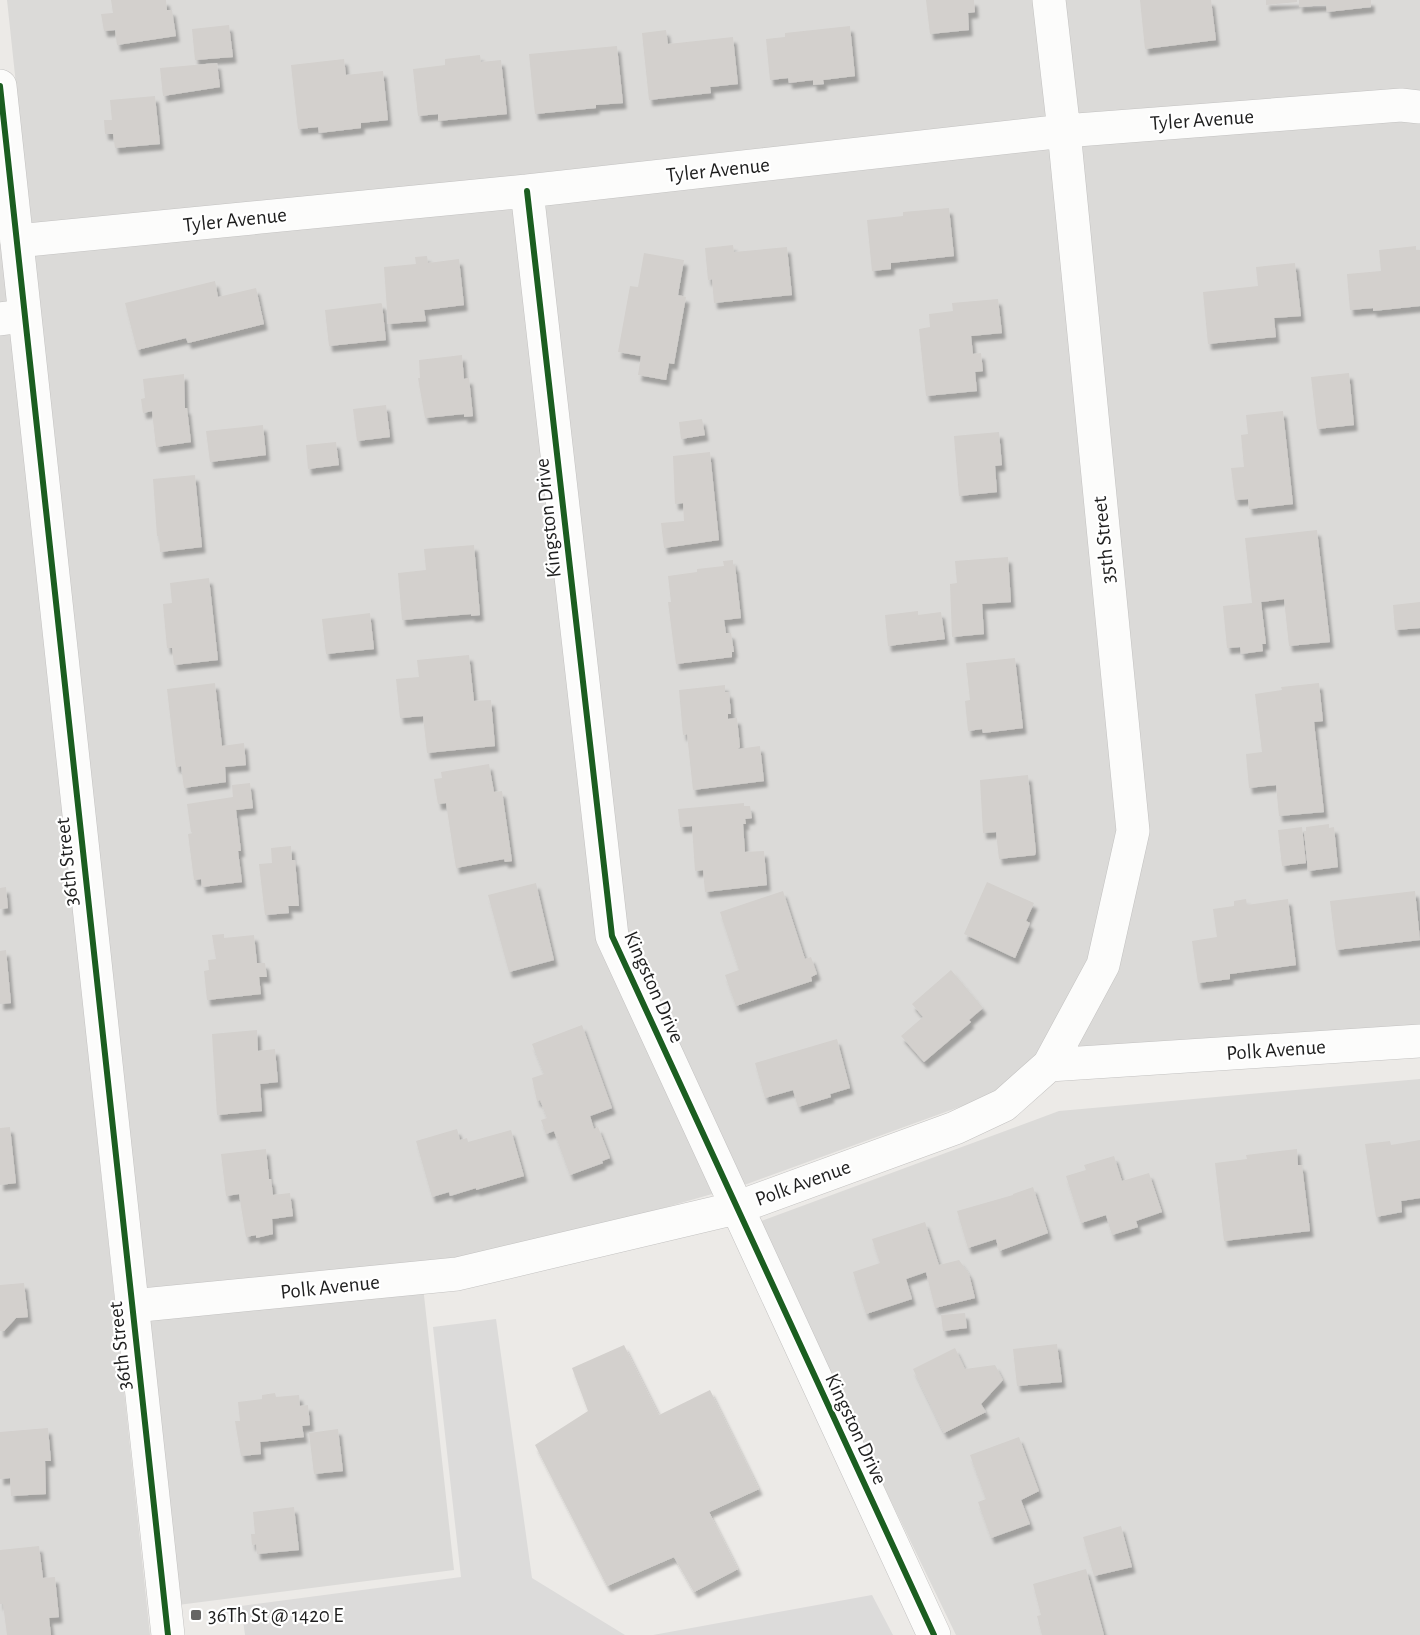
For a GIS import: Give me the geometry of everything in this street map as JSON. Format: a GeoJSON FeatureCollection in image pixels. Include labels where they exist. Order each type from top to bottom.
{"type":"FeatureCollection","features":[{"type":"Feature","properties":{"kind":"street","name":"35th Street"},"geometry":{"type":"LineString","coordinates":[[1049,0],[1133,831],[1103,965],[1049,1065]]}},
{"type":"Feature","properties":{"kind":"street","name":"36th Street"},"geometry":{"type":"LineString","coordinates":[[0,86],[17,241],[12,317],[132,1306],[168,1635]]}},
{"type":"Feature","properties":{"kind":"street","name":"Tyler Avenue"},"geometry":{"type":"LineString","coordinates":[[17,241],[527,191],[1064,131],[1401,105],[1420,107]]}},
{"type":"Feature","properties":{"kind":"street","name":"Kingston Drive"},"geometry":{"type":"LineString","coordinates":[[527,191],[612,936],[934,1635]]}},
{"type":"Feature","properties":{"kind":"street","name":"Polk Avenue"},"geometry":{"type":"LineString","coordinates":[[132,1306],[457,1274],[736,1208],[954,1128],[1004,1105],[1049,1065],[1420,1041]]}},
{"type":"Feature","properties":{"kind":"shaded area"},"geometry":{"type":"Polygon","coordinates":[[[7,0],[1420,0],[1420,1041],[1081,1063],[747,1184],[422,1277],[454,1570],[178,1605],[7,0]]]}},
{"type":"Feature","properties":{"kind":"shaded area"},"geometry":{"type":"Polygon","coordinates":[[[0,218],[150,1635],[0,1635],[0,218]]]}},
{"type":"Feature","properties":{"kind":"shaded area"},"geometry":{"type":"Polygon","coordinates":[[[1420,1079],[1420,1635],[956,1635],[756,1223],[1059,1111],[1420,1079]]]}},
{"type":"Feature","properties":{"kind":"shaded area"},"geometry":{"type":"Polygon","coordinates":[[[496,1319],[532,1578],[625,1635],[245,1635],[241,1606],[461,1577],[433,1327],[496,1319]]]}},
{"type":"Feature","properties":{"kind":"shaded area"},"geometry":{"type":"Polygon","coordinates":[[[872,1595],[893,1635],[653,1635],[872,1595]]]}},
{"type":"Feature","properties":{"kind":"building"},"geometry":{"type":"Polygon","coordinates":[[[111,0],[166,0],[167,10],[172,10],[176,36],[117,45],[115,30],[104,31],[101,14],[113,13],[111,0]]]}},
{"type":"Feature","properties":{"kind":"building"},"geometry":{"type":"Polygon","coordinates":[[[926,0],[974,0],[975,12],[968,13],[969,30],[930,34],[926,0]]]}},
{"type":"Feature","properties":{"kind":"building"},"geometry":{"type":"Polygon","coordinates":[[[1140,0],[1211,0],[1216,40],[1145,49],[1140,0]]]}},
{"type":"Feature","properties":{"kind":"building"},"geometry":{"type":"Polygon","coordinates":[[[1266,0],[1297,0],[1297,2],[1266,5],[1266,0]]]}},
{"type":"Feature","properties":{"kind":"building"},"geometry":{"type":"Polygon","coordinates":[[[1299,0],[1371,0],[1371,7],[1327,12],[1326,5],[1299,7],[1299,0]]]}},
{"type":"Feature","properties":{"kind":"building"},"geometry":{"type":"Polygon","coordinates":[[[229,25],[233,57],[195,60],[192,29],[229,25]]]}},
{"type":"Feature","properties":{"kind":"building"},"geometry":{"type":"Polygon","coordinates":[[[850,26],[855,76],[823,80],[824,84],[813,85],[813,80],[789,83],[788,78],[770,80],[766,39],[785,37],[785,33],[850,26]]]}},
{"type":"Feature","properties":{"kind":"building"},"geometry":{"type":"Polygon","coordinates":[[[666,30],[668,44],[733,37],[738,84],[710,87],[711,93],[649,100],[642,33],[666,30]]]}},
{"type":"Feature","properties":{"kind":"building"},"geometry":{"type":"Polygon","coordinates":[[[617,46],[623,103],[535,114],[529,54],[617,46]]]}},
{"type":"Feature","properties":{"kind":"building"},"geometry":{"type":"Polygon","coordinates":[[[480,55],[481,62],[501,60],[507,114],[438,121],[438,114],[418,116],[413,69],[445,65],[445,59],[480,55]]]}},
{"type":"Feature","properties":{"kind":"building"},"geometry":{"type":"Polygon","coordinates":[[[344,59],[346,75],[383,71],[388,120],[361,123],[361,128],[319,133],[318,127],[298,129],[291,65],[344,59]]]}},
{"type":"Feature","properties":{"kind":"building"},"geometry":{"type":"Polygon","coordinates":[[[217,63],[220,87],[163,96],[160,68],[217,63]]]}},
{"type":"Feature","properties":{"kind":"building"},"geometry":{"type":"Polygon","coordinates":[[[155,96],[160,144],[115,148],[113,134],[105,134],[104,120],[112,120],[110,100],[155,96]]]}},
{"type":"Feature","properties":{"kind":"building"},"geometry":{"type":"Polygon","coordinates":[[[949,208],[954,256],[891,263],[891,269],[872,271],[867,220],[903,216],[903,212],[949,208]]]}},
{"type":"Feature","properties":{"kind":"building"},"geometry":{"type":"Polygon","coordinates":[[[733,245],[734,252],[787,247],[792,295],[714,303],[712,279],[708,280],[705,248],[733,245]]]}},
{"type":"Feature","properties":{"kind":"building"},"geometry":{"type":"Polygon","coordinates":[[[1416,246],[1416,250],[1420,250],[1420,306],[1373,311],[1373,308],[1350,310],[1347,274],[1381,271],[1379,250],[1416,246]]]}},
{"type":"Feature","properties":{"kind":"building"},"geometry":{"type":"Polygon","coordinates":[[[644,253],[684,260],[678,295],[686,297],[674,364],[669,363],[666,380],[638,375],[641,356],[618,352],[630,286],[638,287],[644,253]]]}},
{"type":"Feature","properties":{"kind":"building"},"geometry":{"type":"Polygon","coordinates":[[[427,256],[428,263],[459,259],[464,305],[424,310],[426,321],[388,324],[384,267],[416,264],[415,257],[427,256]]]}},
{"type":"Feature","properties":{"kind":"building"},"geometry":{"type":"Polygon","coordinates":[[[1295,263],[1301,316],[1274,318],[1276,337],[1208,344],[1203,292],[1258,286],[1256,267],[1295,263]]]}},
{"type":"Feature","properties":{"kind":"building"},"geometry":{"type":"Polygon","coordinates":[[[215,281],[218,297],[256,288],[264,324],[188,343],[186,338],[137,350],[125,303],[215,281]]]}},
{"type":"Feature","properties":{"kind":"building"},"geometry":{"type":"Polygon","coordinates":[[[998,299],[1002,333],[971,336],[973,354],[981,353],[983,371],[975,372],[977,391],[926,396],[919,329],[930,327],[929,314],[953,311],[952,303],[998,299]]]}},
{"type":"Feature","properties":{"kind":"building"},"geometry":{"type":"Polygon","coordinates":[[[381,303],[386,340],[329,346],[325,310],[381,303]]]}},
{"type":"Feature","properties":{"kind":"building"},"geometry":{"type":"Polygon","coordinates":[[[462,355],[464,379],[469,378],[473,416],[464,417],[464,414],[425,418],[418,378],[420,378],[419,360],[462,355]]]}},
{"type":"Feature","properties":{"kind":"building"},"geometry":{"type":"Polygon","coordinates":[[[1349,373],[1354,425],[1317,429],[1311,377],[1349,373]]]}},
{"type":"Feature","properties":{"kind":"building"},"geometry":{"type":"Polygon","coordinates":[[[184,374],[185,408],[187,408],[191,442],[156,447],[152,411],[143,413],[141,399],[145,398],[143,379],[184,374]]]}},
{"type":"Feature","properties":{"kind":"building"},"geometry":{"type":"Polygon","coordinates":[[[386,405],[390,437],[357,441],[353,409],[386,405]]]}},
{"type":"Feature","properties":{"kind":"building"},"geometry":{"type":"Polygon","coordinates":[[[1283,411],[1293,504],[1249,509],[1248,499],[1235,500],[1231,468],[1244,467],[1241,435],[1248,434],[1246,415],[1283,411]]]}},
{"type":"Feature","properties":{"kind":"building"},"geometry":{"type":"Polygon","coordinates":[[[702,419],[705,435],[681,439],[679,422],[702,419]]]}},
{"type":"Feature","properties":{"kind":"building"},"geometry":{"type":"Polygon","coordinates":[[[263,425],[266,455],[210,462],[206,431],[263,425]]]}},
{"type":"Feature","properties":{"kind":"building"},"geometry":{"type":"Polygon","coordinates":[[[999,432],[1002,465],[995,466],[997,492],[959,496],[954,436],[999,432]]]}},
{"type":"Feature","properties":{"kind":"building"},"geometry":{"type":"Polygon","coordinates":[[[336,442],[339,465],[308,469],[306,445],[336,442]]]}},
{"type":"Feature","properties":{"kind":"building"},"geometry":{"type":"Polygon","coordinates":[[[710,452],[719,540],[664,548],[661,523],[684,521],[683,503],[675,504],[673,456],[710,452]]]}},
{"type":"Feature","properties":{"kind":"building"},"geometry":{"type":"Polygon","coordinates":[[[195,475],[202,547],[160,552],[153,479],[195,475]]]}},
{"type":"Feature","properties":{"kind":"building"},"geometry":{"type":"Polygon","coordinates":[[[1317,530],[1330,642],[1289,646],[1284,599],[1261,602],[1266,644],[1262,644],[1263,651],[1241,654],[1240,647],[1227,648],[1223,606],[1252,603],[1245,538],[1317,530]]]}},
{"type":"Feature","properties":{"kind":"building"},"geometry":{"type":"Polygon","coordinates":[[[474,545],[480,615],[402,620],[398,573],[426,570],[424,549],[474,545]]]}},
{"type":"Feature","properties":{"kind":"building"},"geometry":{"type":"Polygon","coordinates":[[[1008,557],[1011,602],[982,604],[984,634],[952,637],[950,584],[957,583],[955,561],[1008,557]]]}},
{"type":"Feature","properties":{"kind":"building"},"geometry":{"type":"Polygon","coordinates":[[[733,560],[741,618],[724,620],[726,633],[731,633],[734,652],[732,652],[732,657],[676,664],[668,602],[671,602],[668,576],[724,566],[723,561],[733,560]]]}},
{"type":"Feature","properties":{"kind":"building"},"geometry":{"type":"Polygon","coordinates":[[[209,578],[218,660],[174,665],[172,648],[167,648],[163,604],[172,603],[170,583],[209,578]]]}},
{"type":"Feature","properties":{"kind":"building"},"geometry":{"type":"Polygon","coordinates":[[[1420,602],[1420,628],[1395,630],[1393,605],[1420,602]]]}},
{"type":"Feature","properties":{"kind":"building"},"geometry":{"type":"Polygon","coordinates":[[[918,611],[918,615],[941,612],[945,639],[888,646],[885,615],[918,611]]]}},
{"type":"Feature","properties":{"kind":"building"},"geometry":{"type":"Polygon","coordinates":[[[370,613],[374,649],[326,654],[322,619],[370,613]]]}},
{"type":"Feature","properties":{"kind":"building"},"geometry":{"type":"Polygon","coordinates":[[[469,655],[474,701],[491,700],[495,746],[427,753],[423,716],[400,718],[396,679],[419,677],[417,660],[469,655]]]}},
{"type":"Feature","properties":{"kind":"building"},"geometry":{"type":"Polygon","coordinates":[[[1015,658],[1023,728],[983,733],[982,729],[968,731],[965,701],[970,700],[966,663],[1015,658]]]}},
{"type":"Feature","properties":{"kind":"building"},"geometry":{"type":"Polygon","coordinates":[[[215,683],[222,746],[244,743],[246,765],[225,767],[226,782],[184,788],[181,766],[176,767],[167,689],[215,683]]]}},
{"type":"Feature","properties":{"kind":"building"},"geometry":{"type":"Polygon","coordinates":[[[1319,683],[1323,721],[1314,722],[1324,812],[1279,816],[1276,785],[1249,788],[1246,754],[1262,752],[1255,694],[1282,690],[1281,687],[1319,683]]]}},
{"type":"Feature","properties":{"kind":"building"},"geometry":{"type":"Polygon","coordinates":[[[725,685],[725,692],[729,692],[731,714],[728,714],[728,719],[737,718],[740,747],[738,749],[760,746],[764,781],[693,790],[687,734],[683,735],[679,690],[725,685]]]}},
{"type":"Feature","properties":{"kind":"building"},"geometry":{"type":"Polygon","coordinates":[[[489,764],[494,792],[502,791],[512,861],[505,862],[504,859],[456,868],[446,803],[438,804],[434,779],[442,778],[441,772],[489,764]]]}},
{"type":"Feature","properties":{"kind":"building"},"geometry":{"type":"Polygon","coordinates":[[[1028,775],[1035,855],[999,859],[996,832],[983,833],[980,780],[1028,775]]]}},
{"type":"Feature","properties":{"kind":"building"},"geometry":{"type":"Polygon","coordinates":[[[250,783],[253,808],[236,810],[242,882],[202,887],[201,879],[194,880],[188,834],[193,833],[187,804],[233,797],[232,785],[250,783]]]}},
{"type":"Feature","properties":{"kind":"building"},"geometry":{"type":"Polygon","coordinates":[[[744,803],[744,806],[750,806],[752,818],[745,819],[746,824],[743,824],[745,852],[764,851],[767,885],[705,892],[703,870],[695,871],[692,826],[680,827],[678,809],[744,803]]]}},
{"type":"Feature","properties":{"kind":"building"},"geometry":{"type":"Polygon","coordinates":[[[1329,824],[1329,828],[1334,827],[1338,867],[1308,871],[1304,831],[1306,827],[1329,824]]]}},
{"type":"Feature","properties":{"kind":"building"},"geometry":{"type":"Polygon","coordinates":[[[1302,827],[1306,863],[1282,866],[1278,830],[1302,827]]]}},
{"type":"Feature","properties":{"kind":"building"},"geometry":{"type":"Polygon","coordinates":[[[291,846],[292,860],[295,860],[299,906],[288,906],[289,913],[265,915],[259,864],[272,863],[271,848],[291,846]]]}},
{"type":"Feature","properties":{"kind":"building"},"geometry":{"type":"Polygon","coordinates":[[[987,882],[1034,903],[1026,921],[1030,923],[1015,958],[964,934],[987,882]]]}},
{"type":"Feature","properties":{"kind":"building"},"geometry":{"type":"Polygon","coordinates":[[[536,883],[554,960],[509,972],[488,895],[536,883]]]}},
{"type":"Feature","properties":{"kind":"building"},"geometry":{"type":"Polygon","coordinates":[[[6,887],[8,908],[0,909],[0,888],[6,887]]]}},
{"type":"Feature","properties":{"kind":"building"},"geometry":{"type":"Polygon","coordinates":[[[783,891],[805,959],[811,957],[817,974],[811,977],[812,981],[736,1006],[725,975],[739,970],[720,912],[783,891]]]}},
{"type":"Feature","properties":{"kind":"building"},"geometry":{"type":"Polygon","coordinates":[[[1415,891],[1420,940],[1336,950],[1330,901],[1415,891]]]}},
{"type":"Feature","properties":{"kind":"building"},"geometry":{"type":"Polygon","coordinates":[[[1246,899],[1247,905],[1288,899],[1296,965],[1230,974],[1230,979],[1198,983],[1192,941],[1217,937],[1213,909],[1234,906],[1234,901],[1246,899]]]}},
{"type":"Feature","properties":{"kind":"building"},"geometry":{"type":"Polygon","coordinates":[[[224,934],[224,938],[254,935],[257,963],[265,963],[267,977],[259,977],[261,994],[207,1000],[204,971],[209,970],[208,960],[216,959],[212,935],[224,934]]]}},
{"type":"Feature","properties":{"kind":"building"},"geometry":{"type":"Polygon","coordinates":[[[6,950],[11,1003],[0,1004],[0,951],[6,950]]]}},
{"type":"Feature","properties":{"kind":"building"},"geometry":{"type":"Polygon","coordinates":[[[951,970],[983,1008],[969,1020],[971,1022],[924,1062],[901,1036],[923,1017],[912,1004],[951,970]]]}},
{"type":"Feature","properties":{"kind":"building"},"geometry":{"type":"Polygon","coordinates":[[[582,1025],[612,1108],[590,1116],[594,1129],[598,1127],[610,1158],[602,1161],[603,1163],[570,1175],[554,1131],[546,1134],[541,1120],[547,1118],[540,1100],[537,1101],[532,1078],[544,1074],[532,1044],[582,1025]]]}},
{"type":"Feature","properties":{"kind":"building"},"geometry":{"type":"Polygon","coordinates":[[[257,1030],[258,1051],[275,1049],[278,1082],[260,1084],[262,1111],[217,1115],[212,1034],[257,1030]]]}},
{"type":"Feature","properties":{"kind":"building"},"geometry":{"type":"Polygon","coordinates":[[[837,1039],[850,1088],[830,1094],[831,1097],[798,1107],[793,1090],[765,1098],[755,1063],[837,1039]]]}},
{"type":"Feature","properties":{"kind":"building"},"geometry":{"type":"Polygon","coordinates":[[[10,1127],[16,1183],[0,1185],[0,1128],[10,1127]]]}},
{"type":"Feature","properties":{"kind":"building"},"geometry":{"type":"Polygon","coordinates":[[[457,1129],[460,1140],[467,1138],[468,1142],[511,1130],[524,1176],[450,1196],[449,1192],[432,1197],[416,1141],[457,1129]]]}},
{"type":"Feature","properties":{"kind":"building"},"geometry":{"type":"Polygon","coordinates":[[[1420,1140],[1420,1198],[1401,1201],[1402,1212],[1376,1217],[1365,1144],[1390,1141],[1391,1145],[1420,1140]]]}},
{"type":"Feature","properties":{"kind":"building"},"geometry":{"type":"Polygon","coordinates":[[[266,1149],[273,1195],[290,1193],[293,1216],[272,1219],[273,1234],[256,1238],[256,1235],[246,1237],[239,1194],[226,1196],[221,1154],[266,1149]]]}},
{"type":"Feature","properties":{"kind":"building"},"geometry":{"type":"Polygon","coordinates":[[[1297,1149],[1298,1165],[1302,1165],[1310,1231],[1224,1241],[1215,1163],[1247,1159],[1246,1155],[1297,1149]]]}},
{"type":"Feature","properties":{"kind":"building"},"geometry":{"type":"Polygon","coordinates":[[[1114,1156],[1122,1181],[1149,1173],[1162,1212],[1136,1221],[1138,1227],[1112,1235],[1106,1215],[1081,1223],[1066,1176],[1086,1170],[1084,1165],[1114,1156]]]}},
{"type":"Feature","properties":{"kind":"building"},"geometry":{"type":"Polygon","coordinates":[[[1033,1187],[1048,1233],[999,1251],[996,1239],[968,1248],[957,1211],[1033,1187]]]}},
{"type":"Feature","properties":{"kind":"building"},"geometry":{"type":"Polygon","coordinates":[[[925,1222],[939,1265],[959,1260],[969,1274],[975,1298],[935,1308],[926,1272],[906,1279],[912,1299],[866,1314],[853,1272],[880,1263],[872,1239],[925,1222]]]}},
{"type":"Feature","properties":{"kind":"building"},"geometry":{"type":"Polygon","coordinates":[[[24,1283],[28,1317],[16,1318],[4,1331],[0,1331],[0,1285],[24,1283]]]}},
{"type":"Feature","properties":{"kind":"building"},"geometry":{"type":"Polygon","coordinates":[[[965,1313],[967,1328],[943,1331],[941,1315],[965,1313]]]}},
{"type":"Feature","properties":{"kind":"building"},"geometry":{"type":"Polygon","coordinates":[[[1057,1344],[1062,1382],[1017,1386],[1013,1349],[1057,1344]]]}},
{"type":"Feature","properties":{"kind":"building"},"geometry":{"type":"Polygon","coordinates":[[[624,1345],[659,1415],[710,1390],[759,1489],[709,1512],[738,1569],[694,1592],[674,1557],[607,1586],[535,1445],[588,1411],[572,1368],[624,1345]]]}},
{"type":"Feature","properties":{"kind":"building"},"geometry":{"type":"Polygon","coordinates":[[[955,1348],[965,1369],[995,1365],[1003,1380],[981,1404],[986,1412],[944,1433],[913,1369],[955,1348]]]}},
{"type":"Feature","properties":{"kind":"building"},"geometry":{"type":"Polygon","coordinates":[[[275,1393],[276,1397],[299,1395],[300,1406],[308,1405],[310,1425],[302,1426],[304,1437],[260,1442],[261,1454],[241,1456],[235,1421],[240,1421],[238,1402],[262,1399],[262,1395],[275,1393]]]}},
{"type":"Feature","properties":{"kind":"building"},"geometry":{"type":"Polygon","coordinates":[[[48,1428],[51,1461],[45,1461],[46,1494],[11,1496],[10,1478],[0,1479],[0,1432],[48,1428]]]}},
{"type":"Feature","properties":{"kind":"building"},"geometry":{"type":"Polygon","coordinates":[[[338,1429],[343,1471],[314,1474],[309,1433],[338,1429]]]}},
{"type":"Feature","properties":{"kind":"building"},"geometry":{"type":"Polygon","coordinates":[[[1019,1437],[1039,1491],[1021,1500],[1030,1524],[991,1538],[978,1502],[986,1499],[970,1455],[1019,1437]]]}},
{"type":"Feature","properties":{"kind":"building"},"geometry":{"type":"Polygon","coordinates":[[[294,1507],[299,1550],[257,1554],[256,1544],[252,1545],[251,1534],[255,1534],[253,1512],[294,1507]]]}},
{"type":"Feature","properties":{"kind":"building"},"geometry":{"type":"Polygon","coordinates":[[[1121,1526],[1132,1567],[1094,1576],[1083,1537],[1121,1526]]]}},
{"type":"Feature","properties":{"kind":"building"},"geometry":{"type":"Polygon","coordinates":[[[39,1546],[43,1578],[55,1577],[59,1617],[49,1618],[51,1635],[7,1635],[3,1604],[0,1604],[0,1550],[39,1546]]]}},
{"type":"Feature","properties":{"kind":"building"},"geometry":{"type":"Polygon","coordinates":[[[1086,1569],[1104,1635],[1042,1635],[1037,1616],[1041,1615],[1033,1584],[1086,1569]]]}},
{"type":"Feature","properties":{"kind":"cycle path"},"geometry":{"type":"LineString","coordinates":[[0,86],[168,1635]]}},
{"type":"Feature","properties":{"kind":"cycle path"},"geometry":{"type":"LineString","coordinates":[[527,191],[612,936],[934,1635]]}},
{"type":"Feature","properties":{"kind":"place","name":"36Th St @ 1420 E"},"geometry":{"type":"Point","coordinates":[196,1615]}}]}
